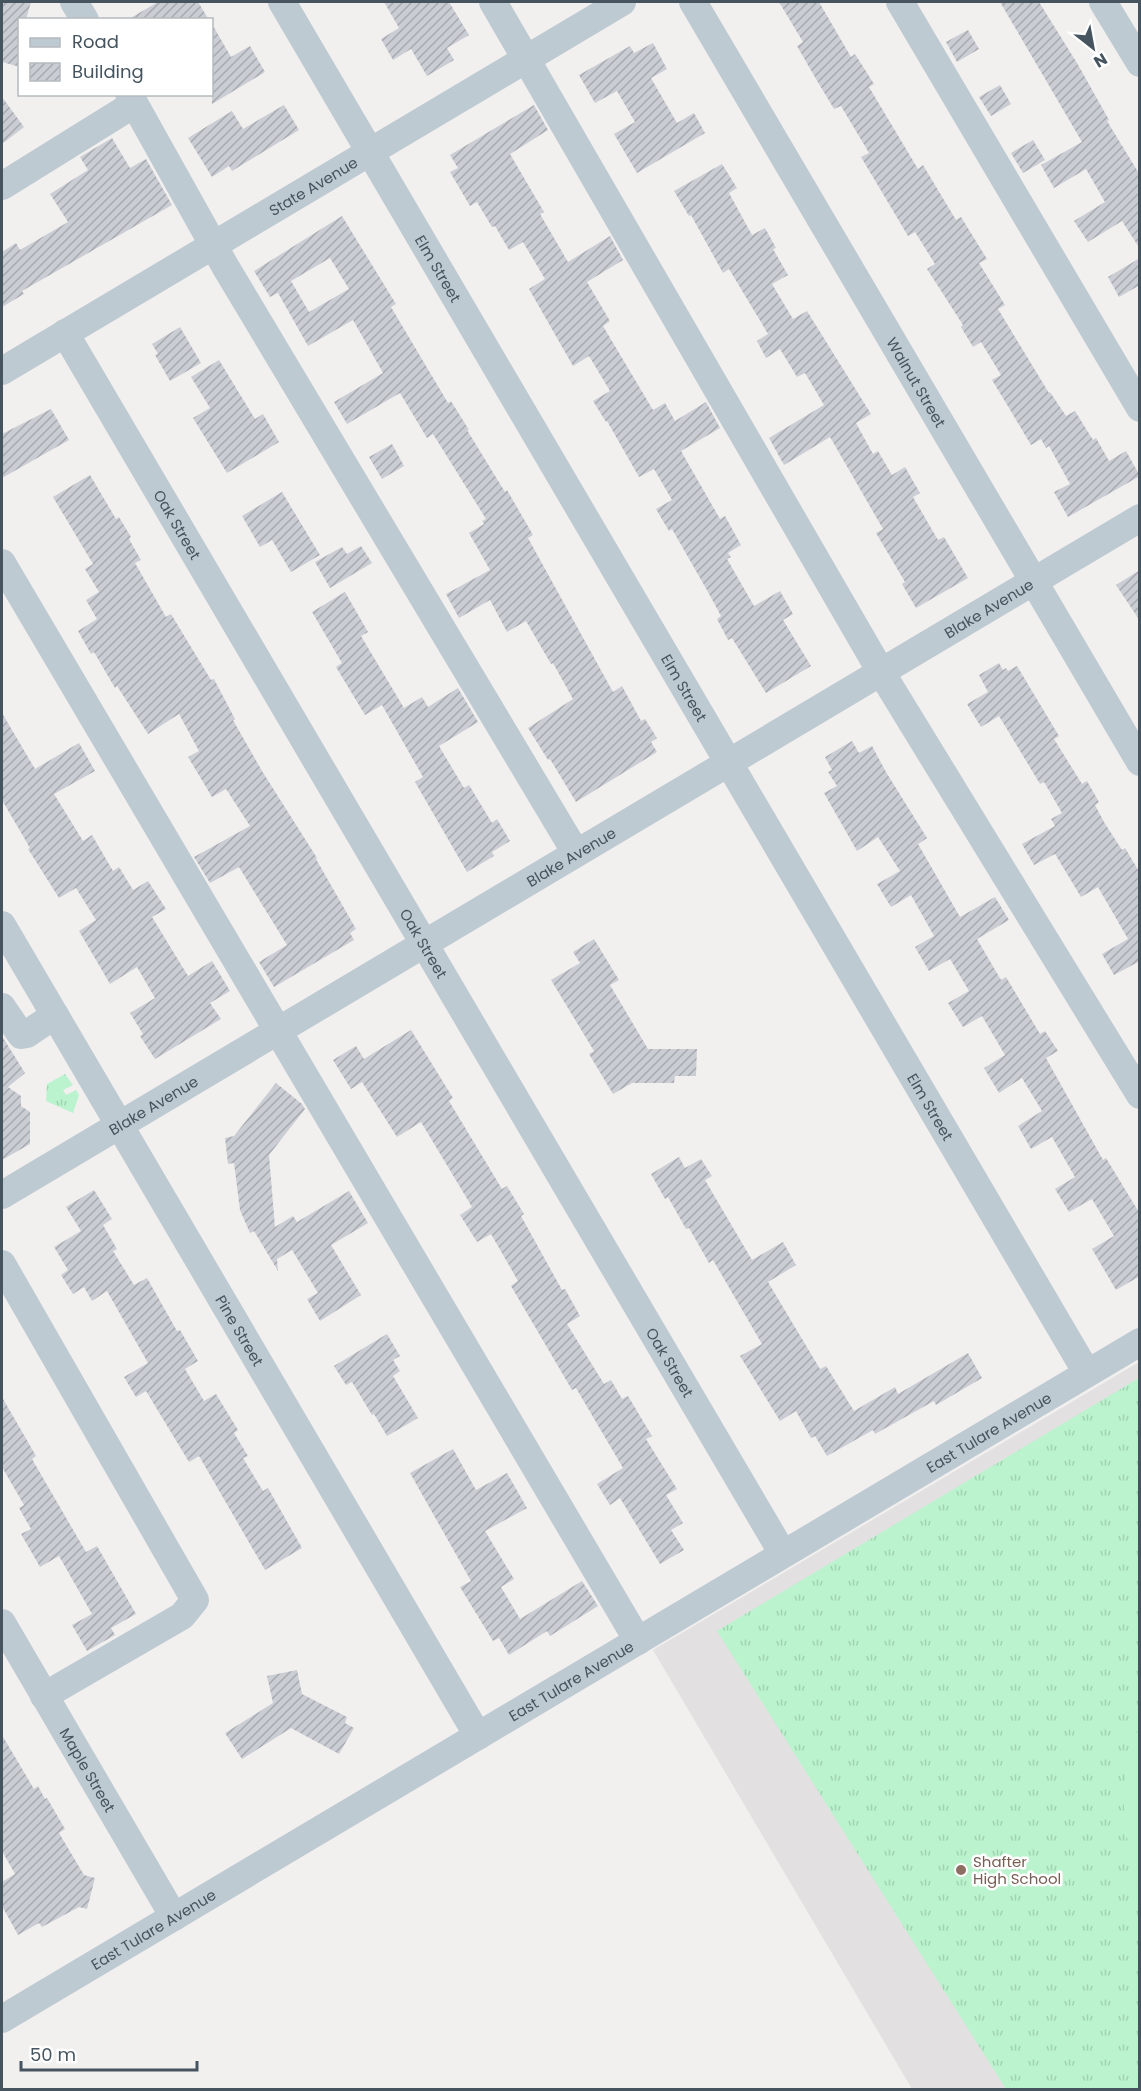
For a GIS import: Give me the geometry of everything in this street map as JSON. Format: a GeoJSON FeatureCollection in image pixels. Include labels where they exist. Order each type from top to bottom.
{"type":"FeatureCollection","features":[{"type":"Feature","properties":{"kind":"street"},"geometry":{"type":"LineString","coordinates":[[74,2],[84,18]]}},
{"type":"Feature","properties":{"kind":"street","name":"Elm Street"},"geometry":{"type":"LineString","coordinates":[[282,2],[1087,1373]]}},
{"type":"Feature","properties":{"kind":"street"},"geometry":{"type":"LineString","coordinates":[[493,2],[881,672],[1140,1095]]}},
{"type":"Feature","properties":{"kind":"street","name":"State Avenue"},"geometry":{"type":"LineString","coordinates":[[2,371],[622,2]]}},
{"type":"Feature","properties":{"kind":"street","name":"Walnut Street"},"geometry":{"type":"LineString","coordinates":[[693,2],[1140,762]]}},
{"type":"Feature","properties":{"kind":"street"},"geometry":{"type":"LineString","coordinates":[[900,2],[1140,408]]}},
{"type":"Feature","properties":{"kind":"street"},"geometry":{"type":"LineString","coordinates":[[1103,2],[1140,63]]}},
{"type":"Feature","properties":{"kind":"street"},"geometry":{"type":"LineString","coordinates":[[2,186],[131,99],[213,245],[576,853]]}},
{"type":"Feature","properties":{"kind":"street","name":"Oak Street"},"geometry":{"type":"LineString","coordinates":[[65,333],[783,1554]]}},
{"type":"Feature","properties":{"kind":"street","name":"Blake Avenue"},"geometry":{"type":"LineString","coordinates":[[2,1195],[1140,518]]}},
{"type":"Feature","properties":{"kind":"street"},"geometry":{"type":"LineString","coordinates":[[2,563],[638,1641]]}},
{"type":"Feature","properties":{"kind":"street","name":"Pine Street"},"geometry":{"type":"LineString","coordinates":[[2,925],[478,1736]]}},
{"type":"Feature","properties":{"kind":"street"},"geometry":{"type":"LineString","coordinates":[[2,1007],[21,1035],[27,1034],[55,1015]]}},
{"type":"Feature","properties":{"kind":"street"},"geometry":{"type":"LineString","coordinates":[[2,1264],[195,1600],[182,1616],[44,1696]]}},
{"type":"Feature","properties":{"kind":"street","name":"East Tulare Avenue"},"geometry":{"type":"LineString","coordinates":[[2,2019],[1140,1342]]}},
{"type":"Feature","properties":{"kind":"street","name":"Maple Street"},"geometry":{"type":"LineString","coordinates":[[2,1623],[174,1917]]}},
{"type":"Feature","properties":{"kind":"shaded area","name":"Shafter High School"},"geometry":{"type":"Polygon","coordinates":[[[1139,1362],[1139,2089],[912,2089],[653,1650],[1139,1362]]]}},
{"type":"Feature","properties":{"kind":"green space"},"geometry":{"type":"Polygon","coordinates":[[[65,1074],[73,1085],[63,1090],[66,1095],[76,1090],[79,1095],[73,1113],[46,1101],[47,1084],[65,1074]]]}},
{"type":"Feature","properties":{"kind":"green space","name":"Shafter High School"},"geometry":{"type":"Polygon","coordinates":[[[1139,1378],[1139,2089],[1006,2089],[717,1631],[1139,1378]]]}},
{"type":"Feature","properties":{"kind":"green space"},"geometry":{"type":"Polygon","coordinates":[[[1139,1725],[1139,1892],[1128,1843],[1124,1794],[1139,1725]]]}},
{"type":"Feature","properties":{"kind":"building"},"geometry":{"type":"Polygon","coordinates":[[[2,2],[31,2],[27,18],[18,18],[18,66],[2,62],[2,2]]]}},
{"type":"Feature","properties":{"kind":"building"},"geometry":{"type":"Polygon","coordinates":[[[158,2],[198,2],[208,18],[130,18],[158,2]]]}},
{"type":"Feature","properties":{"kind":"building"},"geometry":{"type":"Polygon","coordinates":[[[384,2],[449,2],[469,35],[447,48],[454,60],[427,76],[411,49],[393,60],[381,39],[399,28],[384,2]]]}},
{"type":"Feature","properties":{"kind":"building"},"geometry":{"type":"Polygon","coordinates":[[[779,2],[819,2],[851,57],[855,54],[874,84],[869,87],[918,169],[923,165],[956,220],[961,217],[987,259],[979,263],[1005,305],[998,309],[1049,393],[1066,416],[1075,411],[1093,440],[1096,438],[1109,461],[1126,451],[1140,476],[1068,517],[1054,492],[1070,484],[1049,446],[1046,448],[1041,439],[1031,445],[992,380],[1001,375],[981,342],[973,347],[961,327],[963,325],[927,269],[935,264],[915,232],[908,236],[861,157],[869,153],[841,106],[834,109],[816,79],[797,46],[803,42],[779,2]]]}},
{"type":"Feature","properties":{"kind":"building"},"geometry":{"type":"Polygon","coordinates":[[[1000,2],[1039,2],[1077,63],[1109,120],[1107,121],[1140,175],[1140,249],[1122,221],[1088,242],[1074,221],[1105,202],[1086,169],[1054,188],[1041,165],[1082,142],[1000,2]]]}},
{"type":"Feature","properties":{"kind":"building"},"geometry":{"type":"Polygon","coordinates":[[[213,26],[231,57],[250,46],[265,72],[212,104],[213,26]]]}},
{"type":"Feature","properties":{"kind":"building"},"geometry":{"type":"Polygon","coordinates":[[[968,30],[979,49],[957,62],[946,42],[968,30]]]}},
{"type":"Feature","properties":{"kind":"building"},"geometry":{"type":"Polygon","coordinates":[[[653,43],[667,69],[651,78],[677,123],[694,113],[705,133],[637,173],[614,134],[635,122],[617,91],[595,103],[579,75],[630,46],[634,53],[653,43]]]}},
{"type":"Feature","properties":{"kind":"building"},"geometry":{"type":"Polygon","coordinates":[[[1000,85],[1011,104],[991,116],[979,97],[1000,85]]]}},
{"type":"Feature","properties":{"kind":"building"},"geometry":{"type":"Polygon","coordinates":[[[2,97],[24,127],[2,144],[2,97]]]}},
{"type":"Feature","properties":{"kind":"building"},"geometry":{"type":"Polygon","coordinates":[[[284,105],[299,130],[232,171],[229,166],[212,177],[188,138],[232,111],[243,129],[284,105]]]}},
{"type":"Feature","properties":{"kind":"building"},"geometry":{"type":"Polygon","coordinates":[[[534,105],[548,130],[510,154],[544,212],[540,214],[568,262],[610,236],[623,260],[587,282],[610,321],[603,326],[653,410],[665,403],[675,421],[706,402],[720,428],[681,451],[720,519],[725,516],[741,545],[728,553],[731,557],[727,559],[754,606],[780,591],[793,614],[783,620],[811,666],[766,693],[732,638],[728,640],[717,619],[721,616],[708,592],[672,529],[669,531],[656,509],[672,500],[654,469],[639,477],[593,401],[610,391],[589,356],[573,366],[529,289],[545,279],[523,242],[509,250],[477,202],[470,206],[450,172],[458,168],[450,155],[534,105]]]}},
{"type":"Feature","properties":{"kind":"building"},"geometry":{"type":"Polygon","coordinates":[[[112,138],[130,168],[146,159],[172,205],[22,291],[24,294],[2,307],[2,252],[16,243],[20,250],[68,222],[50,194],[88,170],[80,157],[112,138]]]}},
{"type":"Feature","properties":{"kind":"building"},"geometry":{"type":"Polygon","coordinates":[[[1033,140],[1045,160],[1023,173],[1011,153],[1033,140]]]}},
{"type":"Feature","properties":{"kind":"building"},"geometry":{"type":"Polygon","coordinates":[[[722,164],[737,188],[729,193],[752,235],[765,228],[776,248],[773,249],[788,275],[772,284],[793,319],[807,311],[871,414],[856,423],[873,454],[878,451],[892,475],[905,467],[920,493],[913,497],[938,540],[944,537],[968,578],[916,608],[902,584],[905,582],[876,533],[883,529],[830,437],[784,465],[769,438],[824,405],[805,373],[797,377],[780,349],[766,358],[757,341],[768,334],[729,269],[723,273],[691,215],[689,216],[674,191],[722,164]]]}},
{"type":"Feature","properties":{"kind":"building"},"geometry":{"type":"Polygon","coordinates":[[[342,216],[396,304],[391,307],[448,403],[451,401],[533,535],[528,538],[613,692],[622,686],[641,721],[645,719],[657,738],[651,742],[657,752],[576,802],[528,728],[573,699],[553,663],[551,664],[526,621],[507,632],[490,600],[459,618],[446,594],[490,570],[469,533],[484,524],[482,521],[486,519],[433,434],[427,438],[400,393],[347,424],[334,402],[383,373],[353,320],[308,346],[278,293],[270,297],[254,271],[342,216]],[[330,258],[291,281],[309,312],[349,289],[330,258]]]}},
{"type":"Feature","properties":{"kind":"building"},"geometry":{"type":"Polygon","coordinates":[[[1140,258],[1140,285],[1119,297],[1108,277],[1140,258]]]}},
{"type":"Feature","properties":{"kind":"building"},"geometry":{"type":"Polygon","coordinates":[[[180,327],[201,363],[170,381],[155,355],[158,354],[152,344],[180,327]]]}},
{"type":"Feature","properties":{"kind":"building"},"geometry":{"type":"Polygon","coordinates":[[[219,360],[255,419],[263,414],[279,442],[227,473],[193,418],[210,408],[191,377],[219,360]]]}},
{"type":"Feature","properties":{"kind":"building"},"geometry":{"type":"Polygon","coordinates":[[[51,409],[69,440],[2,478],[2,434],[51,409]]]}},
{"type":"Feature","properties":{"kind":"building"},"geometry":{"type":"Polygon","coordinates":[[[392,444],[404,466],[382,479],[369,457],[392,444]]]}},
{"type":"Feature","properties":{"kind":"building"},"geometry":{"type":"Polygon","coordinates":[[[90,475],[116,519],[119,517],[131,537],[129,539],[141,560],[135,563],[166,617],[171,614],[211,680],[214,679],[235,719],[233,720],[317,858],[356,929],[350,933],[354,940],[274,987],[259,962],[287,945],[239,867],[210,883],[194,857],[250,826],[226,789],[212,797],[188,757],[199,751],[179,714],[148,734],[117,686],[115,688],[94,652],[91,654],[78,631],[97,619],[86,600],[99,592],[85,569],[93,564],[53,497],[90,475]]]}},
{"type":"Feature","properties":{"kind":"building"},"geometry":{"type":"Polygon","coordinates":[[[282,492],[320,555],[291,572],[272,540],[260,547],[242,516],[282,492]]]}},
{"type":"Feature","properties":{"kind":"building"},"geometry":{"type":"Polygon","coordinates":[[[361,546],[372,563],[330,588],[315,562],[342,547],[347,554],[361,546]]]}},
{"type":"Feature","properties":{"kind":"building"},"geometry":{"type":"Polygon","coordinates":[[[1140,570],[1140,621],[1116,585],[1140,570]]]}},
{"type":"Feature","properties":{"kind":"building"},"geometry":{"type":"Polygon","coordinates":[[[345,592],[368,632],[361,636],[404,708],[422,697],[428,707],[458,688],[478,722],[439,746],[464,788],[469,785],[492,823],[497,819],[510,841],[492,852],[494,856],[467,872],[415,782],[423,777],[382,705],[365,715],[336,667],[342,663],[312,612],[345,592]]]}},
{"type":"Feature","properties":{"kind":"building"},"geometry":{"type":"Polygon","coordinates":[[[999,663],[1003,670],[1006,668],[1008,671],[1017,666],[1059,736],[1054,739],[1082,784],[1087,781],[1099,802],[1095,805],[1104,822],[1122,850],[1125,848],[1140,873],[1140,961],[1114,975],[1102,954],[1128,939],[1098,887],[1081,897],[1055,854],[1034,865],[1022,844],[1055,826],[1051,819],[1062,813],[1044,782],[1040,784],[999,716],[981,727],[967,704],[988,692],[979,675],[999,663]]]}},
{"type":"Feature","properties":{"kind":"building"},"geometry":{"type":"Polygon","coordinates":[[[2,713],[35,769],[79,743],[95,771],[54,794],[83,841],[92,835],[113,871],[119,867],[133,890],[148,881],[166,909],[152,917],[188,976],[212,961],[230,991],[210,1003],[221,1019],[155,1059],[140,1036],[143,1034],[130,1013],[155,998],[137,967],[110,984],[79,931],[96,920],[76,888],[59,898],[28,849],[30,848],[2,800],[2,713]]]}},
{"type":"Feature","properties":{"kind":"building"},"geometry":{"type":"Polygon","coordinates":[[[852,741],[859,753],[872,746],[927,838],[918,844],[960,917],[995,897],[1009,920],[977,939],[1001,980],[1006,977],[1040,1034],[1045,1031],[1058,1051],[1046,1058],[1103,1160],[1106,1158],[1140,1214],[1140,1276],[1116,1290],[1092,1249],[1114,1236],[1092,1199],[1069,1212],[1055,1189],[1075,1177],[1052,1137],[1031,1149],[1018,1126],[1042,1111],[1022,1078],[999,1093],[984,1068],[1005,1055],[982,1016],[963,1027],[948,1003],[969,991],[950,959],[929,971],[915,947],[934,936],[911,895],[891,907],[877,884],[900,871],[878,837],[857,851],[824,793],[837,786],[828,772],[832,770],[825,757],[852,741]]]}},
{"type":"Feature","properties":{"kind":"building"},"geometry":{"type":"Polygon","coordinates":[[[594,939],[619,980],[610,985],[648,1049],[697,1049],[696,1076],[675,1076],[674,1083],[632,1083],[613,1094],[589,1054],[594,1051],[551,980],[580,963],[573,952],[594,939]]]}},
{"type":"Feature","properties":{"kind":"building"},"geometry":{"type":"Polygon","coordinates":[[[411,1030],[453,1098],[449,1101],[502,1189],[507,1186],[524,1214],[521,1216],[562,1290],[565,1289],[580,1316],[567,1324],[604,1384],[611,1380],[622,1399],[628,1396],[652,1436],[646,1439],[677,1489],[666,1495],[683,1523],[671,1530],[684,1550],[660,1564],[620,1498],[610,1505],[597,1484],[623,1468],[576,1388],[572,1390],[511,1286],[518,1281],[491,1234],[477,1242],[460,1215],[472,1207],[421,1122],[397,1137],[362,1082],[351,1089],[333,1060],[356,1046],[364,1059],[411,1030]]]}},
{"type":"Feature","properties":{"kind":"building"},"geometry":{"type":"Polygon","coordinates":[[[2,1036],[25,1073],[8,1087],[21,1096],[21,1106],[30,1112],[30,1144],[2,1160],[2,1036]]]}},
{"type":"Feature","properties":{"kind":"building"},"geometry":{"type":"Polygon","coordinates":[[[276,1083],[305,1109],[269,1155],[275,1227],[293,1216],[297,1222],[349,1191],[368,1223],[331,1245],[361,1295],[320,1321],[307,1299],[318,1293],[292,1250],[277,1259],[278,1271],[254,1231],[250,1233],[240,1210],[234,1163],[228,1164],[225,1138],[234,1136],[276,1083]]]}},
{"type":"Feature","properties":{"kind":"building"},"geometry":{"type":"Polygon","coordinates":[[[679,1157],[685,1168],[701,1159],[712,1176],[705,1180],[752,1260],[783,1242],[796,1265],[768,1282],[820,1369],[826,1366],[854,1411],[895,1387],[898,1394],[968,1353],[982,1378],[936,1405],[934,1401],[875,1434],[873,1430],[827,1456],[815,1436],[811,1438],[796,1411],[780,1421],[740,1356],[762,1344],[713,1260],[709,1263],[689,1228],[686,1229],[668,1197],[665,1199],[651,1174],[679,1157]]]}},
{"type":"Feature","properties":{"kind":"building"},"geometry":{"type":"Polygon","coordinates":[[[94,1190],[112,1219],[103,1225],[117,1249],[113,1251],[134,1285],[147,1278],[177,1331],[180,1330],[198,1361],[185,1369],[204,1401],[216,1394],[238,1430],[234,1433],[248,1456],[243,1458],[263,1491],[268,1488],[302,1548],[265,1570],[199,1456],[189,1462],[146,1391],[136,1397],[124,1377],[148,1363],[107,1291],[92,1301],[84,1287],[73,1294],[61,1275],[68,1270],[54,1247],[81,1231],[66,1207],[94,1190]]]}},
{"type":"Feature","properties":{"kind":"building"},"geometry":{"type":"Polygon","coordinates":[[[387,1334],[400,1356],[393,1360],[400,1371],[393,1376],[418,1418],[387,1436],[352,1382],[346,1385],[334,1366],[387,1334]]]}},
{"type":"Feature","properties":{"kind":"building"},"geometry":{"type":"Polygon","coordinates":[[[2,1397],[36,1456],[32,1459],[86,1552],[97,1546],[136,1614],[111,1628],[115,1635],[87,1651],[72,1625],[92,1614],[59,1556],[40,1567],[21,1534],[31,1529],[19,1508],[24,1505],[2,1467],[2,1397]]]}},
{"type":"Feature","properties":{"kind":"building"},"geometry":{"type":"Polygon","coordinates":[[[453,1449],[476,1490],[507,1473],[527,1508],[485,1531],[514,1579],[501,1587],[520,1619],[582,1581],[598,1606],[550,1636],[547,1631],[509,1655],[499,1638],[493,1641],[460,1587],[471,1581],[410,1473],[453,1449]]]}},
{"type":"Feature","properties":{"kind":"building"},"geometry":{"type":"Polygon","coordinates":[[[297,1670],[302,1694],[347,1717],[345,1723],[354,1728],[339,1754],[291,1728],[242,1759],[225,1733],[273,1703],[267,1676],[297,1670]]]}},
{"type":"Feature","properties":{"kind":"building"},"geometry":{"type":"Polygon","coordinates":[[[2,1735],[34,1789],[38,1786],[45,1799],[47,1798],[65,1829],[59,1833],[84,1875],[95,1878],[87,1909],[79,1907],[42,1927],[39,1923],[18,1935],[2,1906],[2,1882],[15,1874],[2,1851],[2,1735]]]}},
{"type":"Feature","properties":{"kind":"place","name":"Shafter High School"},"geometry":{"type":"Point","coordinates":[961,1870]}}]}
